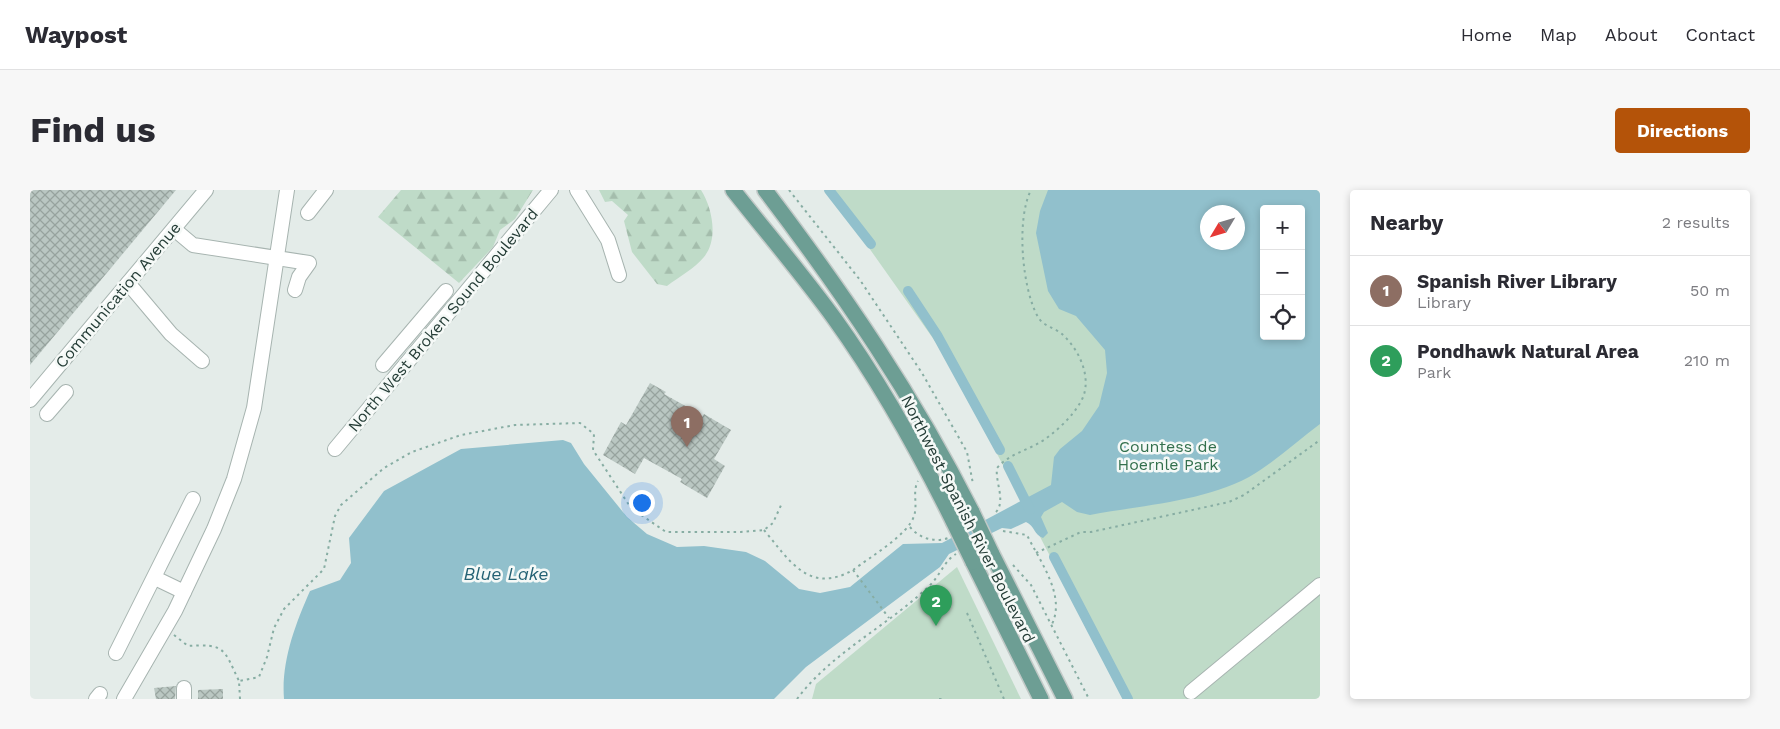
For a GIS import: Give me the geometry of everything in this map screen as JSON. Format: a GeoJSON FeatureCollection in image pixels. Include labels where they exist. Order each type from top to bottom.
{"type":"FeatureCollection","features":[{"type":"Feature","properties":{"kind":"main road","name":"Northwest Spanish River Boulevard"},"geometry":{"type":"LineString","coordinates":[[733,190],[834,319],[892,408],[953,521],[1041,699]]}},
{"type":"Feature","properties":{"kind":"main road","name":"Northwest Spanish River Boulevard"},"geometry":{"type":"LineString","coordinates":[[765,190],[852,306],[926,426],[972,512],[1065,699]]}},
{"type":"Feature","properties":{"kind":"main road"},"geometry":{"type":"LineString","coordinates":[[824,306],[842,293]]}},
{"type":"Feature","properties":{"kind":"main road"},"geometry":{"type":"LineString","coordinates":[[834,319],[852,306]]}},
{"type":"Feature","properties":{"kind":"street","name":"Communication Avenue"},"geometry":{"type":"LineString","coordinates":[[30,400],[206,190]]}},
{"type":"Feature","properties":{"kind":"street"},"geometry":{"type":"LineString","coordinates":[[124,699],[166,629],[184,592],[225,504],[246,442],[254,408],[287,190]]}},
{"type":"Feature","properties":{"kind":"street"},"geometry":{"type":"LineString","coordinates":[[308,213],[326,190]]}},
{"type":"Feature","properties":{"kind":"street","name":"North West Broken Sound Boulevard"},"geometry":{"type":"LineString","coordinates":[[335,449],[551,190]]}},
{"type":"Feature","properties":{"kind":"street"},"geometry":{"type":"LineString","coordinates":[[577,190],[608,240],[619,275]]}},
{"type":"Feature","properties":{"kind":"street"},"geometry":{"type":"LineString","coordinates":[[174,229],[193,245],[309,263],[299,277],[296,290]]}},
{"type":"Feature","properties":{"kind":"street"},"geometry":{"type":"LineString","coordinates":[[128,283],[172,334],[202,361]]}},
{"type":"Feature","properties":{"kind":"street"},"geometry":{"type":"LineString","coordinates":[[402,370],[386,362],[446,291]]}},
{"type":"Feature","properties":{"kind":"street"},"geometry":{"type":"LineString","coordinates":[[41,387],[62,397],[47,414]]}},
{"type":"Feature","properties":{"kind":"street"},"geometry":{"type":"LineString","coordinates":[[116,653],[193,499]]}},
{"type":"Feature","properties":{"kind":"street"},"geometry":{"type":"LineString","coordinates":[[155,578],[184,592]]}},
{"type":"Feature","properties":{"kind":"street"},"geometry":{"type":"LineString","coordinates":[[1191,692],[1320,585]]}},
{"type":"Feature","properties":{"kind":"path"},"geometry":{"type":"LineString","coordinates":[[789,190],[860,280],[922,373],[967,452],[974,488]]}},
{"type":"Feature","properties":{"kind":"path"},"geometry":{"type":"LineString","coordinates":[[996,512],[1000,504],[997,468],[1006,459],[1041,442],[1072,413],[1081,402],[1085,390],[1084,365],[1074,348],[1062,334],[1042,322],[1032,303],[1026,281],[1023,222],[1026,203],[1031,190]]}},
{"type":"Feature","properties":{"kind":"path"},"geometry":{"type":"LineString","coordinates":[[240,682],[259,677],[267,657],[274,628],[284,609],[324,569],[335,516],[341,505],[384,468],[412,452],[461,434],[515,425],[580,423],[594,434],[593,450],[631,508],[659,529],[674,533],[699,530],[741,532],[764,530],[773,523],[782,503]]}},
{"type":"Feature","properties":{"kind":"path"},"geometry":{"type":"LineString","coordinates":[[1036,553],[1082,532],[1091,532],[1229,502],[1244,495],[1320,440]]}},
{"type":"Feature","properties":{"kind":"path"},"geometry":{"type":"LineString","coordinates":[[764,530],[790,562],[808,577],[836,577],[853,570],[910,526],[916,510],[916,486],[920,477]]}},
{"type":"Feature","properties":{"kind":"path"},"geometry":{"type":"LineString","coordinates":[[910,526],[922,538],[940,540],[948,538]]}},
{"type":"Feature","properties":{"kind":"path"},"geometry":{"type":"LineString","coordinates":[[1003,531],[1027,535],[1055,593],[1054,619],[1052,624]]}},
{"type":"Feature","properties":{"kind":"path"},"geometry":{"type":"LineString","coordinates":[[797,699],[817,677],[930,586],[948,559],[956,554]]}},
{"type":"Feature","properties":{"kind":"path"},"geometry":{"type":"LineString","coordinates":[[1010,560],[1031,584],[1090,699]]}},
{"type":"Feature","properties":{"kind":"path"},"geometry":{"type":"LineString","coordinates":[[853,570],[889,618]]}},
{"type":"Feature","properties":{"kind":"path"},"geometry":{"type":"LineString","coordinates":[[966,613],[1004,699]]}},
{"type":"Feature","properties":{"kind":"path"},"geometry":{"type":"LineString","coordinates":[[166,629],[188,646],[211,644],[224,650],[240,682],[240,699]]}},
{"type":"Feature","properties":{"kind":"green space"},"geometry":{"type":"Polygon","coordinates":[[[401,190],[533,190],[515,219],[500,230],[493,247],[459,283],[378,217],[401,190]]]}},
{"type":"Feature","properties":{"kind":"green space"},"geometry":{"type":"Polygon","coordinates":[[[599,190],[701,190],[711,214],[713,232],[709,250],[696,265],[667,286],[657,284],[632,252],[624,221],[628,215],[612,201],[605,202],[599,190]]]}},
{"type":"Feature","properties":{"kind":"green space","name":"Countess de Hoernle Park"},"geometry":{"type":"Polygon","coordinates":[[[828,190],[1320,190],[1320,699],[1124,699],[949,361],[828,190]]]}},
{"type":"Feature","properties":{"kind":"green space"},"geometry":{"type":"Polygon","coordinates":[[[957,567],[1021,699],[812,699],[816,684],[957,567]]]}},
{"type":"Feature","properties":{"kind":"water","name":"Blue Lake"},"geometry":{"type":"Polygon","coordinates":[[[1048,190],[1320,190],[1320,424],[1249,477],[1212,492],[1171,502],[1090,515],[1077,512],[1062,502],[1044,512],[1041,517],[1048,533],[1043,538],[1026,522],[1011,529],[1002,528],[949,554],[940,567],[806,667],[774,699],[284,699],[285,671],[290,644],[310,591],[340,580],[351,563],[349,538],[384,491],[461,449],[563,440],[571,443],[584,464],[627,517],[647,534],[677,547],[704,546],[746,552],[765,561],[799,589],[820,593],[850,587],[903,544],[942,543],[1051,485],[1054,457],[1060,449],[1082,431],[1099,406],[1107,373],[1105,350],[1076,316],[1059,309],[1048,291],[1036,233],[1040,211],[1048,190]]]}},
{"type":"Feature","properties":{"kind":"building"},"geometry":{"type":"Polygon","coordinates":[[[30,190],[176,190],[30,365],[30,190]]]}},
{"type":"Feature","properties":{"kind":"building"},"geometry":{"type":"Polygon","coordinates":[[[650,383],[666,392],[664,394],[689,408],[685,415],[698,423],[704,414],[731,430],[714,459],[725,466],[707,498],[680,482],[682,479],[644,458],[635,474],[603,455],[621,422],[626,425],[650,383]]]}},
{"type":"Feature","properties":{"kind":"building"},"geometry":{"type":"Polygon","coordinates":[[[176,686],[175,699],[156,699],[154,688],[176,686]]]}},
{"type":"Feature","properties":{"kind":"building"},"geometry":{"type":"Polygon","coordinates":[[[223,689],[223,699],[198,699],[198,690],[223,689]]]}},
{"type":"Feature","properties":{"kind":"waterway"},"geometry":{"type":"LineString","coordinates":[[829,190],[871,244]]}},
{"type":"Feature","properties":{"kind":"waterway"},"geometry":{"type":"LineString","coordinates":[[908,291],[937,335],[1000,450]]}},
{"type":"Feature","properties":{"kind":"waterway"},"geometry":{"type":"LineString","coordinates":[[1008,466],[1030,510]]}},
{"type":"Feature","properties":{"kind":"waterway"},"geometry":{"type":"LineString","coordinates":[[1054,557],[1128,699]]}},
{"type":"Feature","properties":{"kind":"place","name":"Spanish River Library"},"geometry":{"type":"Point","coordinates":[687,447]}},
{"type":"Feature","properties":{"kind":"place","name":"Pondhawk Natural Area"},"geometry":{"type":"Point","coordinates":[936,626]}}]}
